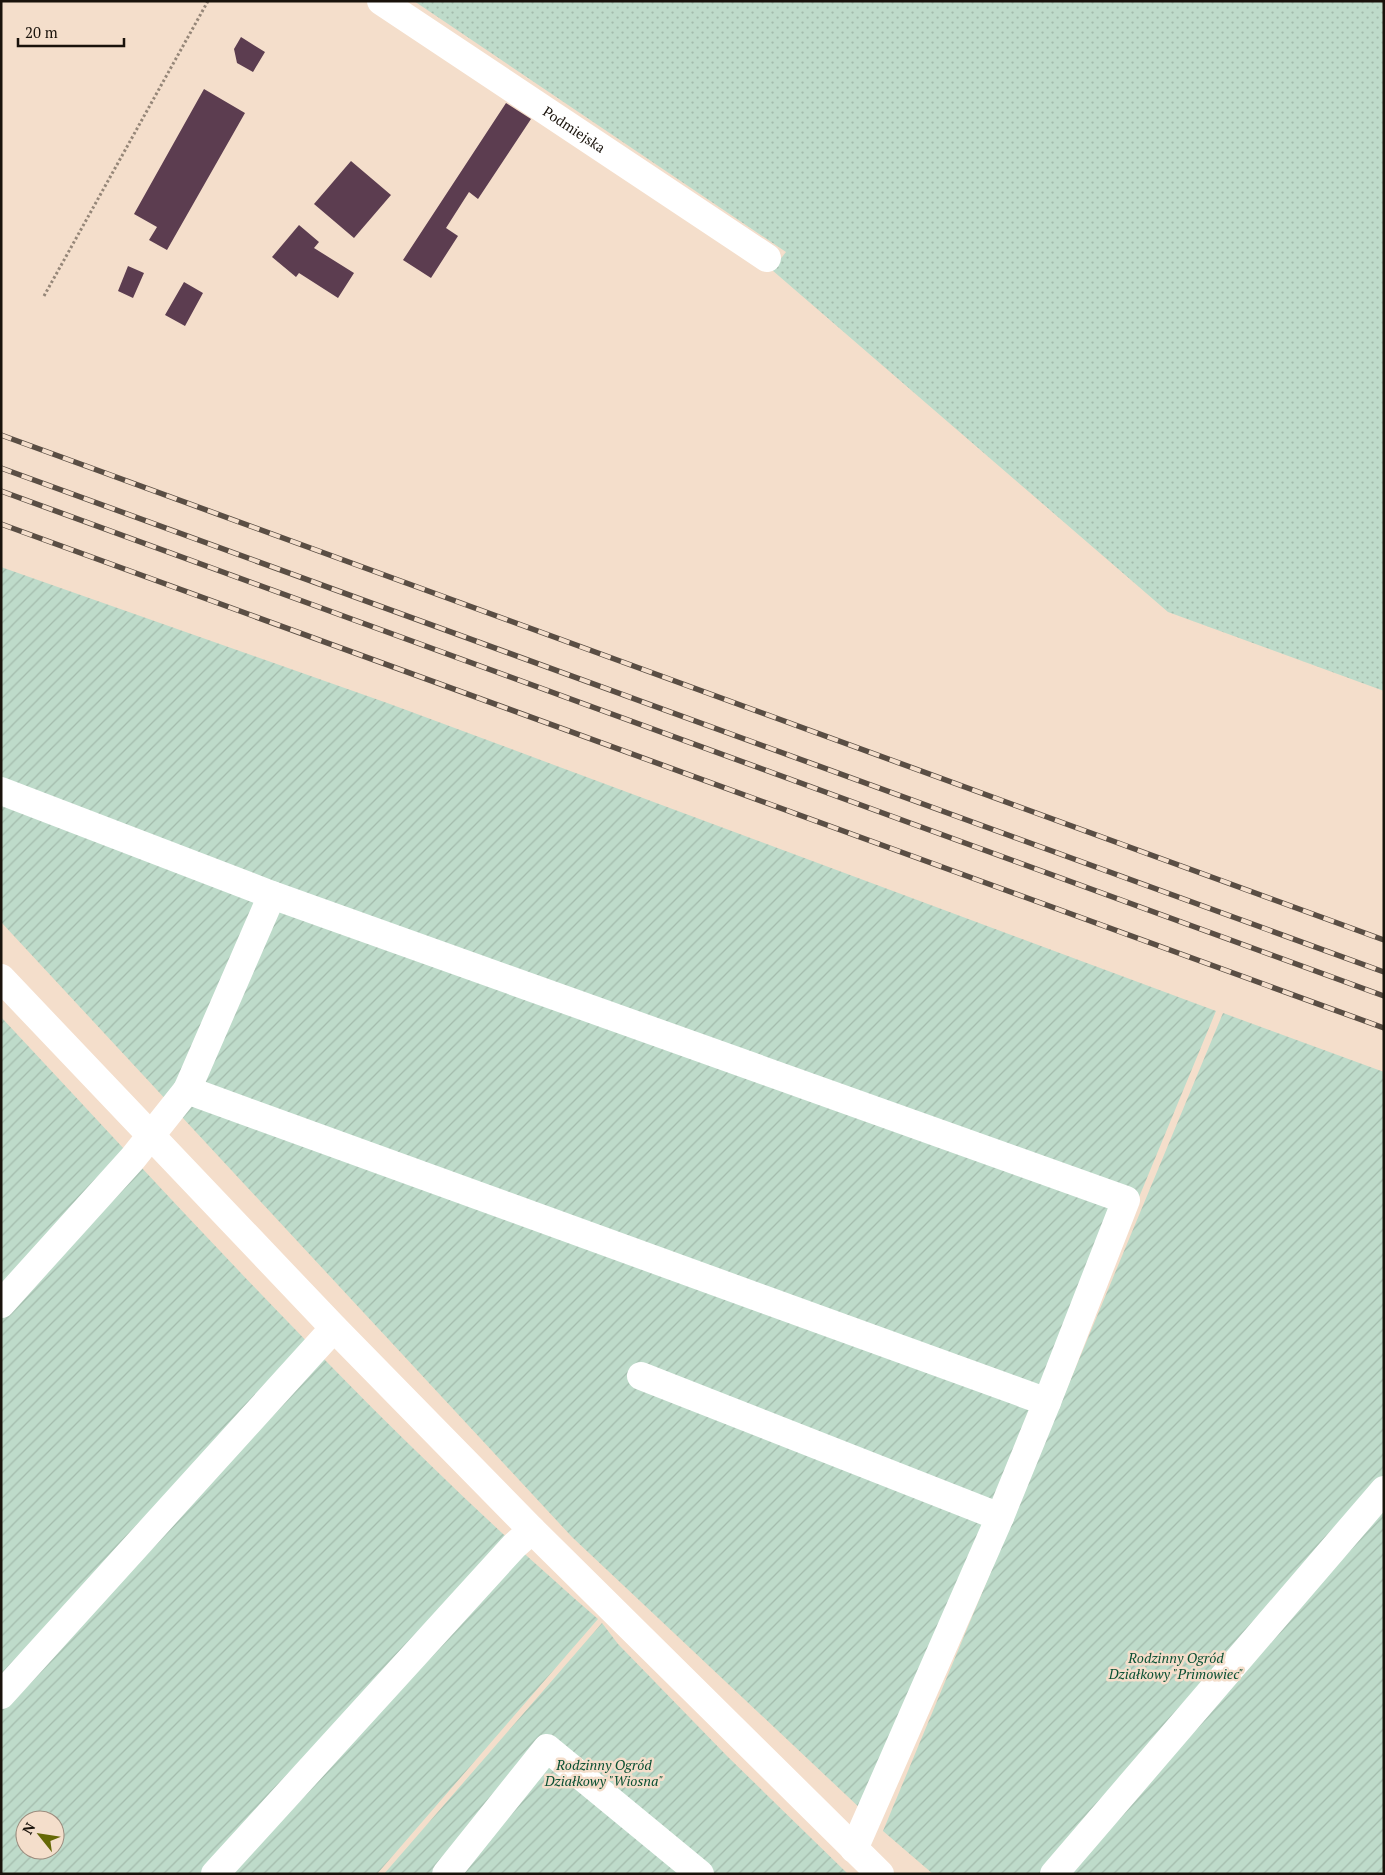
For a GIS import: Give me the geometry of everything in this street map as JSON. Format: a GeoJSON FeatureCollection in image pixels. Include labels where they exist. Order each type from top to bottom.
{"type":"FeatureCollection","features":[{"type":"Feature","properties":{"kind":"street","name":"Podmiejska"},"geometry":{"type":"LineString","coordinates":[[381,1],[767,258]]}},
{"type":"Feature","properties":{"kind":"street"},"geometry":{"type":"LineString","coordinates":[[1,791],[272,895],[1126,1200],[1000,1517],[854,1849]]}},
{"type":"Feature","properties":{"kind":"street"},"geometry":{"type":"LineString","coordinates":[[1,1304],[151,1137],[187,1090],[272,895]]}},
{"type":"Feature","properties":{"kind":"street"},"geometry":{"type":"LineString","coordinates":[[1,978],[334,1328],[532,1530],[880,1874]]}},
{"type":"Feature","properties":{"kind":"street"},"geometry":{"type":"LineString","coordinates":[[187,1090],[1047,1402]]}},
{"type":"Feature","properties":{"kind":"street"},"geometry":{"type":"LineString","coordinates":[[1,1694],[334,1328]]}},
{"type":"Feature","properties":{"kind":"street"},"geometry":{"type":"LineString","coordinates":[[641,1376],[1000,1517]]}},
{"type":"Feature","properties":{"kind":"street"},"geometry":{"type":"LineString","coordinates":[[1054,1874],[1372,1522],[1384,1490]]}},
{"type":"Feature","properties":{"kind":"street"},"geometry":{"type":"LineString","coordinates":[[215,1874],[514,1546],[532,1530]]}},
{"type":"Feature","properties":{"kind":"street"},"geometry":{"type":"LineString","coordinates":[[446,1874],[547,1748],[700,1874]]}},
{"type":"Feature","properties":{"kind":"path"},"geometry":{"type":"LineString","coordinates":[[44,296],[208,1]]}},
{"type":"Feature","properties":{"kind":"green space"},"geometry":{"type":"Polygon","coordinates":[[[414,1],[1384,1],[1384,691],[1168,612],[772,270],[786,252],[414,1]]]}},
{"type":"Feature","properties":{"kind":"green space"},"geometry":{"type":"Polygon","coordinates":[[[1,567],[390,704],[1216,1011],[879,1826],[572,1537],[1,922],[1,567]]]}},
{"type":"Feature","properties":{"kind":"green space","name":"Rodzinny Ogród Działkowy \"Primowiec\""},"geometry":{"type":"Polygon","coordinates":[[[1223,1013],[1384,1072],[1384,1874],[933,1874],[883,1831],[1223,1013]]]}},
{"type":"Feature","properties":{"kind":"green space"},"geometry":{"type":"Polygon","coordinates":[[[1,1017],[218,1249],[366,1402],[442,1476],[598,1619],[377,1874],[1,1874],[1,1017]]]}},
{"type":"Feature","properties":{"kind":"green space","name":"Rodzinny Ogród Działkowy \"Wiosna\""},"geometry":{"type":"Polygon","coordinates":[[[602,1623],[618,1644],[727,1756],[848,1874],[384,1874],[602,1623]]]}},
{"type":"Feature","properties":{"kind":"building"},"geometry":{"type":"Polygon","coordinates":[[[241,37],[265,52],[253,72],[237,63],[234,49],[241,37]]]}},
{"type":"Feature","properties":{"kind":"building"},"geometry":{"type":"Polygon","coordinates":[[[204,89],[245,113],[167,250],[149,240],[157,227],[134,214],[204,89]]]}},
{"type":"Feature","properties":{"kind":"building"},"geometry":{"type":"Polygon","coordinates":[[[506,103],[531,119],[478,199],[469,192],[446,228],[458,236],[431,278],[403,260],[506,103]]]}},
{"type":"Feature","properties":{"kind":"building"},"geometry":{"type":"Polygon","coordinates":[[[351,161],[391,195],[354,238],[314,204],[351,161]]]}},
{"type":"Feature","properties":{"kind":"building"},"geometry":{"type":"Polygon","coordinates":[[[299,225],[319,242],[314,248],[354,273],[338,298],[299,273],[296,277],[272,257],[299,225]]]}},
{"type":"Feature","properties":{"kind":"building"},"geometry":{"type":"Polygon","coordinates":[[[128,266],[144,273],[133,298],[118,291],[128,266]]]}},
{"type":"Feature","properties":{"kind":"building"},"geometry":{"type":"Polygon","coordinates":[[[184,282],[203,293],[185,326],[165,315],[184,282]]]}},
{"type":"Feature","properties":{"kind":"railway"},"geometry":{"type":"LineString","coordinates":[[1,435],[1384,940]]}},
{"type":"Feature","properties":{"kind":"railway"},"geometry":{"type":"LineString","coordinates":[[1,468],[1384,972]]}},
{"type":"Feature","properties":{"kind":"railway"},"geometry":{"type":"LineString","coordinates":[[1,491],[1384,996]]}},
{"type":"Feature","properties":{"kind":"railway"},"geometry":{"type":"LineString","coordinates":[[1,524],[1384,1028]]}}]}
